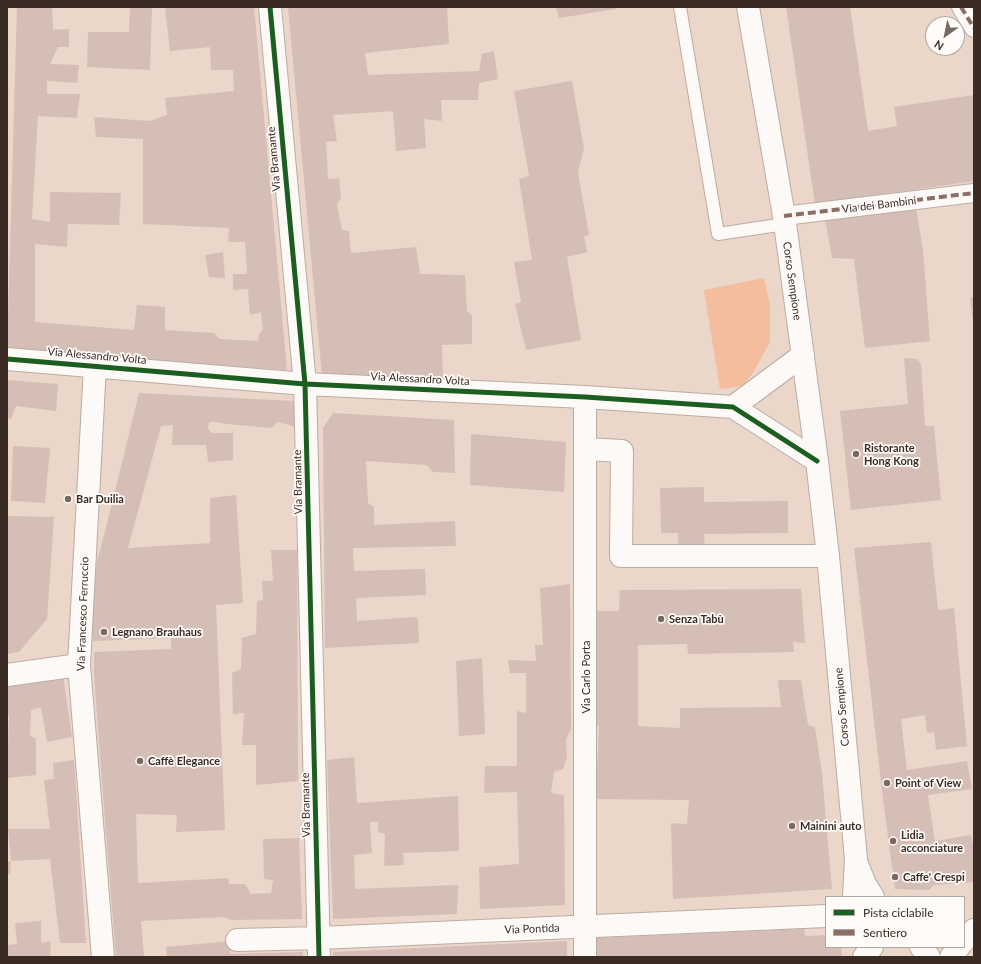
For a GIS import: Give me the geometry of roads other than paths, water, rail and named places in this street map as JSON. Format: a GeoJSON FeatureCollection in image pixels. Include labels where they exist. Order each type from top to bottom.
{"type":"FeatureCollection","features":[{"type":"Feature","properties":{"kind":"street","name":"Via Bramante"},"geometry":{"type":"LineString","coordinates":[[270,7],[305,384],[319,947]]}},
{"type":"Feature","properties":{"kind":"street","name":"Corso Sempione"},"geometry":{"type":"LineString","coordinates":[[748,7],[784,220],[817,461],[828,556],[856,859],[854,896]]}},
{"type":"Feature","properties":{"kind":"street"},"geometry":{"type":"LineString","coordinates":[[961,7],[974,28]]}},
{"type":"Feature","properties":{"kind":"street","name":"Via dei Bambini"},"geometry":{"type":"LineString","coordinates":[[784,220],[974,193]]}},
{"type":"Feature","properties":{"kind":"street"},"geometry":{"type":"LineString","coordinates":[[733,407],[802,355]]}},
{"type":"Feature","properties":{"kind":"street","name":"Via Alessandro Volta"},"geometry":{"type":"LineString","coordinates":[[7,359],[305,384],[585,397],[733,407],[817,461]]}},
{"type":"Feature","properties":{"kind":"street","name":"Via Francesco Ferruccio"},"geometry":{"type":"LineString","coordinates":[[95,366],[79,665],[103,957]]}},
{"type":"Feature","properties":{"kind":"street","name":"Via Carlo Porta"},"geometry":{"type":"LineString","coordinates":[[585,397],[585,957]]}},
{"type":"Feature","properties":{"kind":"street"},"geometry":{"type":"LineString","coordinates":[[586,450],[622,451],[620,556],[828,556]]}},
{"type":"Feature","properties":{"kind":"street"},"geometry":{"type":"LineString","coordinates":[[7,675],[79,665]]}},
{"type":"Feature","properties":{"kind":"street","name":"Corso Sempione"},"geometry":{"type":"LineString","coordinates":[[856,859],[872,896]]}},
{"type":"Feature","properties":{"kind":"street","name":"Via Pontida"},"geometry":{"type":"LineString","coordinates":[[237,940],[319,947],[586,927],[825,916]]}},
{"type":"Feature","properties":{"kind":"street"},"geometry":{"type":"LineString","coordinates":[[965,940],[974,930]]}},
{"type":"Feature","properties":{"kind":"street"},"geometry":{"type":"LineString","coordinates":[[863,957],[871,948]]}},
{"type":"Feature","properties":{"kind":"street"},"geometry":{"type":"LineString","coordinates":[[922,948],[929,957]]}},
{"type":"Feature","properties":{"kind":"street"},"geometry":{"type":"LineString","coordinates":[[951,957],[958,948]]}},
{"type":"Feature","properties":{"kind":"lane"},"geometry":{"type":"LineString","coordinates":[[680,7],[718,234],[784,220]]}},
{"type":"Feature","properties":{"kind":"place","name":"Ristorante Hong Kong"},"geometry":{"type":"Point","coordinates":[856,454]}},
{"type":"Feature","properties":{"kind":"place","name":"Bar Duilia"},"geometry":{"type":"Point","coordinates":[68,499]}},
{"type":"Feature","properties":{"kind":"place","name":"Senza Tabù"},"geometry":{"type":"Point","coordinates":[661,619]}},
{"type":"Feature","properties":{"kind":"place","name":"Legnano Brauhaus"},"geometry":{"type":"Point","coordinates":[104,632]}},
{"type":"Feature","properties":{"kind":"place","name":"Caffè Elegance"},"geometry":{"type":"Point","coordinates":[140,761]}},
{"type":"Feature","properties":{"kind":"place","name":"Point of View"},"geometry":{"type":"Point","coordinates":[887,783]}},
{"type":"Feature","properties":{"kind":"place","name":"Mainini auto"},"geometry":{"type":"Point","coordinates":[792,826]}},
{"type":"Feature","properties":{"kind":"place","name":"Lidia acconciature"},"geometry":{"type":"Point","coordinates":[893,841]}},
{"type":"Feature","properties":{"kind":"place","name":"Caffe' Crespi"},"geometry":{"type":"Point","coordinates":[895,877]}}]}
